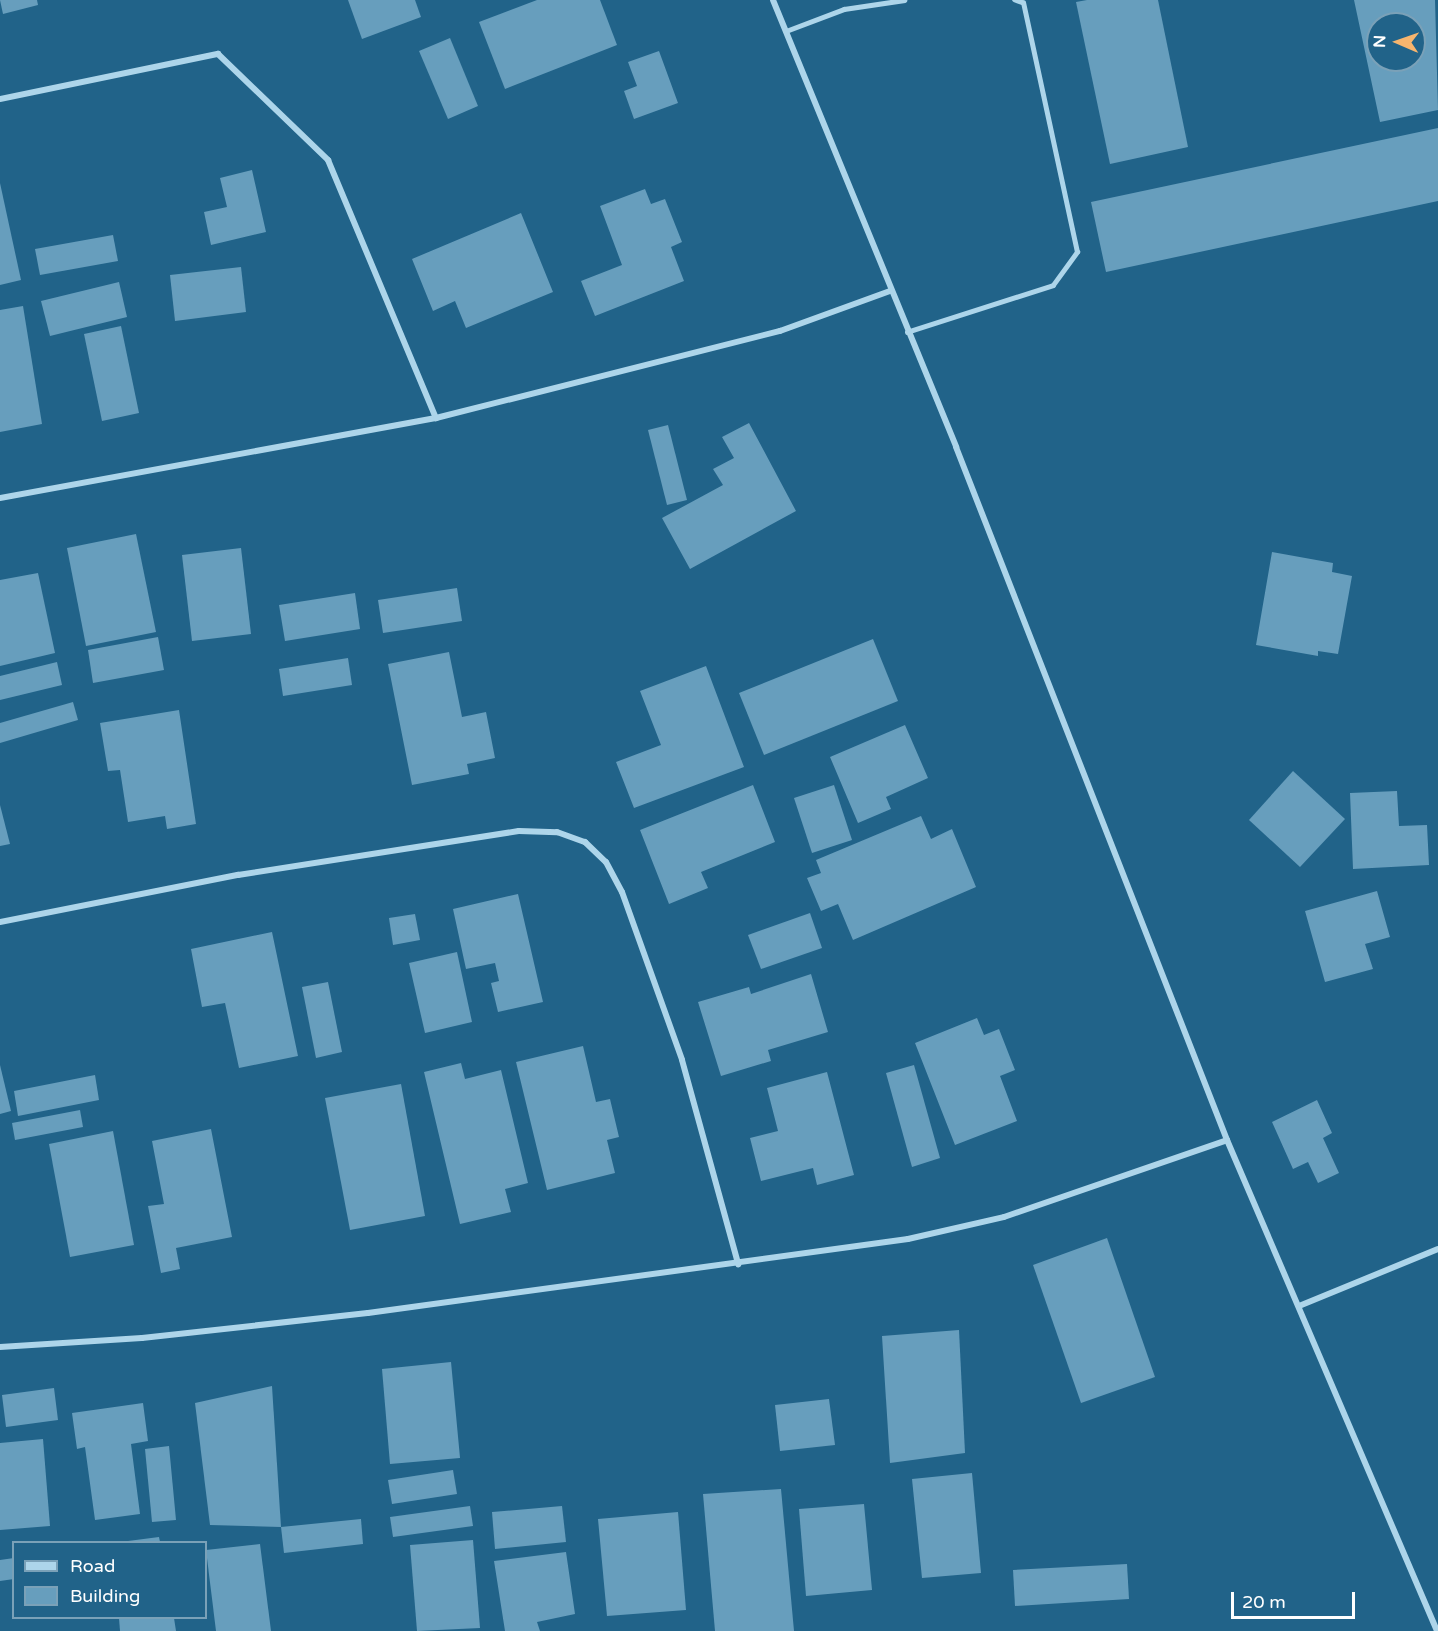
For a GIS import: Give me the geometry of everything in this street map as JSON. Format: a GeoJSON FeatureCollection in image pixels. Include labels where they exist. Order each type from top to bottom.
{"type":"FeatureCollection","features":[{"type":"Feature","properties":{"kind":"street"},"geometry":{"type":"LineString","coordinates":[[773,0],[907,333],[956,447],[1227,1140],[1437,1631]]}},
{"type":"Feature","properties":{"kind":"street"},"geometry":{"type":"LineString","coordinates":[[0,99],[218,54],[328,160],[436,418]]}},
{"type":"Feature","properties":{"kind":"street"},"geometry":{"type":"LineString","coordinates":[[0,498],[436,418],[780,331],[890,291]]}},
{"type":"Feature","properties":{"kind":"street"},"geometry":{"type":"LineString","coordinates":[[0,922],[237,875],[449,840],[519,831],[557,832],[585,842],[606,862],[622,892],[682,1060],[738,1264]]}},
{"type":"Feature","properties":{"kind":"street"},"geometry":{"type":"LineString","coordinates":[[0,1347],[142,1338],[356,1314],[738,1264],[908,1239],[1004,1217],[1227,1140]]}},
{"type":"Feature","properties":{"kind":"street"},"geometry":{"type":"LineString","coordinates":[[1299,1306],[1438,1249]]}},
{"type":"Feature","properties":{"kind":"lane"},"geometry":{"type":"LineString","coordinates":[[786,31],[844,9],[904,0]]}},
{"type":"Feature","properties":{"kind":"lane"},"geometry":{"type":"LineString","coordinates":[[907,333],[1053,285],[1077,252],[1023,3],[1015,0]]}},
{"type":"Feature","properties":{"kind":"building"},"geometry":{"type":"Polygon","coordinates":[[[0,0],[37,0],[38,5],[3,14],[0,0]]]}},
{"type":"Feature","properties":{"kind":"building"},"geometry":{"type":"Polygon","coordinates":[[[348,0],[415,0],[421,17],[362,39],[348,0]]]}},
{"type":"Feature","properties":{"kind":"building"},"geometry":{"type":"Polygon","coordinates":[[[537,0],[600,0],[617,45],[505,89],[479,22],[537,0]]]}},
{"type":"Feature","properties":{"kind":"building"},"geometry":{"type":"Polygon","coordinates":[[[1158,0],[1188,147],[1110,164],[1076,2],[1158,0]]]}},
{"type":"Feature","properties":{"kind":"building"},"geometry":{"type":"Polygon","coordinates":[[[1354,0],[1435,0],[1438,110],[1380,122],[1369,72],[1426,72],[1426,12],[1366,12],[1366,56],[1354,0]]]}},
{"type":"Feature","properties":{"kind":"building"},"geometry":{"type":"Polygon","coordinates":[[[450,38],[478,106],[448,119],[419,51],[450,38]]]}},
{"type":"Feature","properties":{"kind":"building"},"geometry":{"type":"Polygon","coordinates":[[[659,51],[678,103],[634,119],[624,91],[637,86],[628,62],[659,51]]]}},
{"type":"Feature","properties":{"kind":"building"},"geometry":{"type":"Polygon","coordinates":[[[1438,128],[1438,201],[1106,272],[1091,202],[1438,128]]]}},
{"type":"Feature","properties":{"kind":"building"},"geometry":{"type":"Polygon","coordinates":[[[252,170],[266,232],[211,245],[204,212],[227,207],[220,178],[252,170]]]}},
{"type":"Feature","properties":{"kind":"building"},"geometry":{"type":"Polygon","coordinates":[[[0,183],[21,280],[0,285],[0,183]]]}},
{"type":"Feature","properties":{"kind":"building"},"geometry":{"type":"Polygon","coordinates":[[[645,189],[651,204],[665,199],[682,242],[671,247],[684,281],[595,316],[581,281],[622,265],[600,206],[645,189]]]}},
{"type":"Feature","properties":{"kind":"building"},"geometry":{"type":"Polygon","coordinates":[[[521,213],[553,292],[466,328],[455,301],[433,311],[412,259],[521,213]]]}},
{"type":"Feature","properties":{"kind":"building"},"geometry":{"type":"Polygon","coordinates":[[[113,235],[118,261],[40,275],[35,249],[113,235]]]}},
{"type":"Feature","properties":{"kind":"building"},"geometry":{"type":"Polygon","coordinates":[[[241,267],[246,312],[175,321],[170,275],[241,267]]]}},
{"type":"Feature","properties":{"kind":"building"},"geometry":{"type":"Polygon","coordinates":[[[119,282],[127,317],[50,336],[41,301],[119,282]]]}},
{"type":"Feature","properties":{"kind":"building"},"geometry":{"type":"Polygon","coordinates":[[[23,306],[42,424],[0,432],[0,310],[23,306]]]}},
{"type":"Feature","properties":{"kind":"building"},"geometry":{"type":"Polygon","coordinates":[[[121,326],[139,413],[102,421],[84,334],[121,326]]]}},
{"type":"Feature","properties":{"kind":"building"},"geometry":{"type":"Polygon","coordinates":[[[749,423],[796,511],[690,569],[662,518],[723,485],[713,469],[734,458],[722,437],[749,423]]]}},
{"type":"Feature","properties":{"kind":"building"},"geometry":{"type":"Polygon","coordinates":[[[668,425],[687,500],[667,505],[648,430],[668,425]]]}},
{"type":"Feature","properties":{"kind":"building"},"geometry":{"type":"Polygon","coordinates":[[[136,534],[156,632],[86,646],[67,548],[136,534]]]}},
{"type":"Feature","properties":{"kind":"building"},"geometry":{"type":"Polygon","coordinates":[[[241,548],[251,634],[192,641],[182,555],[241,548]]]}},
{"type":"Feature","properties":{"kind":"building"},"geometry":{"type":"Polygon","coordinates":[[[1272,552],[1333,563],[1332,572],[1352,576],[1338,654],[1318,651],[1318,656],[1256,645],[1272,552]]]}},
{"type":"Feature","properties":{"kind":"building"},"geometry":{"type":"Polygon","coordinates":[[[38,573],[55,653],[0,666],[0,580],[38,573]]]}},
{"type":"Feature","properties":{"kind":"building"},"geometry":{"type":"Polygon","coordinates":[[[457,588],[462,621],[383,633],[378,600],[457,588]]]}},
{"type":"Feature","properties":{"kind":"building"},"geometry":{"type":"Polygon","coordinates":[[[355,593],[360,629],[285,641],[279,605],[355,593]]]}},
{"type":"Feature","properties":{"kind":"building"},"geometry":{"type":"Polygon","coordinates":[[[158,637],[164,670],[93,683],[88,650],[158,637]]]}},
{"type":"Feature","properties":{"kind":"building"},"geometry":{"type":"Polygon","coordinates":[[[873,639],[898,701],[764,755],[739,693],[873,639]]]}},
{"type":"Feature","properties":{"kind":"building"},"geometry":{"type":"Polygon","coordinates":[[[449,652],[462,717],[486,712],[495,758],[467,764],[469,774],[412,785],[388,664],[449,652]]]}},
{"type":"Feature","properties":{"kind":"building"},"geometry":{"type":"Polygon","coordinates":[[[348,658],[352,685],[283,696],[279,669],[348,658]]]}},
{"type":"Feature","properties":{"kind":"building"},"geometry":{"type":"Polygon","coordinates":[[[57,662],[62,685],[0,700],[0,676],[57,662]]]}},
{"type":"Feature","properties":{"kind":"building"},"geometry":{"type":"Polygon","coordinates":[[[706,666],[744,767],[634,808],[616,762],[661,745],[640,691],[706,666]]]}},
{"type":"Feature","properties":{"kind":"building"},"geometry":{"type":"Polygon","coordinates":[[[73,702],[78,720],[0,743],[0,723],[73,702]]]}},
{"type":"Feature","properties":{"kind":"building"},"geometry":{"type":"Polygon","coordinates":[[[179,710],[196,824],[167,829],[165,816],[128,822],[120,770],[108,771],[100,723],[179,710]]]}},
{"type":"Feature","properties":{"kind":"building"},"geometry":{"type":"Polygon","coordinates":[[[905,725],[928,778],[886,797],[891,809],[858,823],[830,757],[905,725]]]}},
{"type":"Feature","properties":{"kind":"building"},"geometry":{"type":"Polygon","coordinates":[[[1293,771],[1345,819],[1300,867],[1249,820],[1293,771]]]}},
{"type":"Feature","properties":{"kind":"building"},"geometry":{"type":"Polygon","coordinates":[[[753,785],[775,842],[701,872],[708,888],[669,904],[640,830],[753,785]]]}},
{"type":"Feature","properties":{"kind":"building"},"geometry":{"type":"Polygon","coordinates":[[[834,785],[852,840],[812,853],[794,798],[834,785]]]}},
{"type":"Feature","properties":{"kind":"building"},"geometry":{"type":"Polygon","coordinates":[[[1397,791],[1399,826],[1427,825],[1429,865],[1353,869],[1350,793],[1397,791]]]}},
{"type":"Feature","properties":{"kind":"building"},"geometry":{"type":"Polygon","coordinates":[[[0,805],[10,844],[0,846],[0,805]]]}},
{"type":"Feature","properties":{"kind":"building"},"geometry":{"type":"Polygon","coordinates":[[[921,816],[931,839],[952,829],[976,887],[853,940],[838,904],[821,911],[807,878],[821,873],[816,860],[921,816]]]}},
{"type":"Feature","properties":{"kind":"building"},"geometry":{"type":"Polygon","coordinates":[[[1377,891],[1390,937],[1365,944],[1373,969],[1325,982],[1305,911],[1377,891]]]}},
{"type":"Feature","properties":{"kind":"building"},"geometry":{"type":"Polygon","coordinates":[[[518,894],[543,1002],[498,1012],[491,983],[499,981],[495,963],[466,969],[453,909],[518,894]]]}},
{"type":"Feature","properties":{"kind":"building"},"geometry":{"type":"Polygon","coordinates":[[[810,913],[822,948],[761,969],[748,935],[810,913]]]}},
{"type":"Feature","properties":{"kind":"building"},"geometry":{"type":"Polygon","coordinates":[[[415,914],[420,940],[393,945],[389,918],[415,914]]]}},
{"type":"Feature","properties":{"kind":"building"},"geometry":{"type":"Polygon","coordinates":[[[272,932],[298,1056],[239,1068],[225,1003],[202,1007],[191,949],[272,932]]]}},
{"type":"Feature","properties":{"kind":"building"},"geometry":{"type":"Polygon","coordinates":[[[457,952],[472,1022],[425,1033],[409,963],[457,952]]]}},
{"type":"Feature","properties":{"kind":"building"},"geometry":{"type":"Polygon","coordinates":[[[811,974],[828,1032],[768,1050],[771,1061],[721,1076],[698,1002],[749,987],[751,994],[811,974]]]}},
{"type":"Feature","properties":{"kind":"building"},"geometry":{"type":"Polygon","coordinates":[[[328,982],[342,1052],[316,1058],[302,987],[328,982]]]}},
{"type":"Feature","properties":{"kind":"building"},"geometry":{"type":"Polygon","coordinates":[[[977,1018],[984,1035],[999,1029],[1015,1070],[1000,1076],[1017,1121],[955,1145],[915,1043],[977,1018]]]}},
{"type":"Feature","properties":{"kind":"building"},"geometry":{"type":"Polygon","coordinates":[[[583,1046],[596,1102],[610,1099],[619,1137],[607,1140],[615,1173],[547,1190],[516,1062],[583,1046]]]}},
{"type":"Feature","properties":{"kind":"building"},"geometry":{"type":"Polygon","coordinates":[[[461,1063],[465,1079],[501,1070],[528,1183],[505,1189],[511,1212],[460,1224],[424,1072],[461,1063]]]}},
{"type":"Feature","properties":{"kind":"building"},"geometry":{"type":"Polygon","coordinates":[[[0,1065],[11,1111],[0,1114],[0,1065]]]}},
{"type":"Feature","properties":{"kind":"building"},"geometry":{"type":"Polygon","coordinates":[[[914,1065],[940,1158],[912,1167],[886,1073],[914,1065]]]}},
{"type":"Feature","properties":{"kind":"building"},"geometry":{"type":"Polygon","coordinates":[[[827,1072],[854,1175],[817,1185],[813,1168],[761,1181],[750,1138],[778,1131],[767,1088],[827,1072]]]}},
{"type":"Feature","properties":{"kind":"building"},"geometry":{"type":"Polygon","coordinates":[[[95,1075],[99,1100],[18,1116],[14,1091],[95,1075]]]}},
{"type":"Feature","properties":{"kind":"building"},"geometry":{"type":"Polygon","coordinates":[[[401,1084],[425,1216],[350,1230],[325,1098],[401,1084]]]}},
{"type":"Feature","properties":{"kind":"building"},"geometry":{"type":"Polygon","coordinates":[[[1317,1100],[1332,1133],[1323,1138],[1339,1173],[1318,1183],[1308,1162],[1293,1169],[1272,1122],[1317,1100]]]}},
{"type":"Feature","properties":{"kind":"building"},"geometry":{"type":"Polygon","coordinates":[[[80,1110],[83,1127],[15,1140],[12,1123],[80,1110]]]}},
{"type":"Feature","properties":{"kind":"building"},"geometry":{"type":"Polygon","coordinates":[[[211,1129],[232,1237],[176,1248],[180,1269],[161,1273],[148,1206],[164,1204],[152,1141],[211,1129]]]}},
{"type":"Feature","properties":{"kind":"building"},"geometry":{"type":"Polygon","coordinates":[[[113,1131],[134,1245],[70,1257],[49,1144],[113,1131]]]}},
{"type":"Feature","properties":{"kind":"building"},"geometry":{"type":"Polygon","coordinates":[[[1107,1238],[1155,1377],[1081,1403],[1033,1265],[1107,1238]]]}},
{"type":"Feature","properties":{"kind":"building"},"geometry":{"type":"Polygon","coordinates":[[[959,1330],[965,1453],[890,1463],[882,1336],[959,1330]]]}},
{"type":"Feature","properties":{"kind":"building"},"geometry":{"type":"Polygon","coordinates":[[[451,1362],[460,1458],[390,1464],[382,1369],[451,1362]]]}},
{"type":"Feature","properties":{"kind":"building"},"geometry":{"type":"Polygon","coordinates":[[[272,1386],[281,1527],[210,1525],[195,1403],[272,1386]]]}},
{"type":"Feature","properties":{"kind":"building"},"geometry":{"type":"Polygon","coordinates":[[[54,1388],[58,1420],[6,1427],[2,1395],[54,1388]]]}},
{"type":"Feature","properties":{"kind":"building"},"geometry":{"type":"Polygon","coordinates":[[[829,1399],[835,1445],[780,1451],[775,1405],[829,1399]]]}},
{"type":"Feature","properties":{"kind":"building"},"geometry":{"type":"Polygon","coordinates":[[[143,1403],[148,1441],[131,1444],[140,1514],[95,1520],[85,1447],[77,1449],[72,1413],[143,1403]]]}},
{"type":"Feature","properties":{"kind":"building"},"geometry":{"type":"Polygon","coordinates":[[[43,1439],[50,1526],[0,1530],[0,1443],[43,1439]]]}},
{"type":"Feature","properties":{"kind":"building"},"geometry":{"type":"Polygon","coordinates":[[[169,1446],[176,1520],[152,1522],[145,1449],[169,1446]]]}},
{"type":"Feature","properties":{"kind":"building"},"geometry":{"type":"Polygon","coordinates":[[[453,1470],[457,1494],[392,1504],[388,1480],[453,1470]]]}},
{"type":"Feature","properties":{"kind":"building"},"geometry":{"type":"Polygon","coordinates":[[[972,1473],[981,1573],[922,1578],[912,1479],[972,1473]]]}},
{"type":"Feature","properties":{"kind":"building"},"geometry":{"type":"Polygon","coordinates":[[[781,1489],[794,1631],[715,1631],[703,1494],[781,1489]]]}},
{"type":"Feature","properties":{"kind":"building"},"geometry":{"type":"Polygon","coordinates":[[[864,1504],[872,1590],[806,1596],[799,1509],[864,1504]]]}},
{"type":"Feature","properties":{"kind":"building"},"geometry":{"type":"Polygon","coordinates":[[[470,1506],[473,1526],[393,1537],[390,1517],[470,1506]]]}},
{"type":"Feature","properties":{"kind":"building"},"geometry":{"type":"Polygon","coordinates":[[[562,1506],[566,1542],[495,1549],[492,1512],[562,1506]]]}},
{"type":"Feature","properties":{"kind":"building"},"geometry":{"type":"Polygon","coordinates":[[[678,1512],[686,1610],[607,1616],[598,1519],[678,1512]]]}},
{"type":"Feature","properties":{"kind":"building"},"geometry":{"type":"Polygon","coordinates":[[[361,1519],[363,1544],[284,1553],[281,1527],[361,1519]]]}},
{"type":"Feature","properties":{"kind":"building"},"geometry":{"type":"Polygon","coordinates":[[[159,1537],[160,1541],[128,1541],[159,1537]]]}},
{"type":"Feature","properties":{"kind":"building"},"geometry":{"type":"Polygon","coordinates":[[[473,1540],[480,1628],[417,1631],[410,1545],[473,1540]]]}},
{"type":"Feature","properties":{"kind":"building"},"geometry":{"type":"Polygon","coordinates":[[[260,1544],[271,1631],[216,1631],[207,1550],[260,1544]]]}},
{"type":"Feature","properties":{"kind":"building"},"geometry":{"type":"Polygon","coordinates":[[[566,1552],[575,1614],[537,1622],[540,1631],[505,1631],[494,1561],[566,1552]]]}},
{"type":"Feature","properties":{"kind":"building"},"geometry":{"type":"Polygon","coordinates":[[[12,1558],[12,1579],[0,1581],[0,1560],[12,1558]]]}},
{"type":"Feature","properties":{"kind":"building"},"geometry":{"type":"Polygon","coordinates":[[[1127,1564],[1129,1599],[1015,1606],[1013,1570],[1127,1564]]]}},
{"type":"Feature","properties":{"kind":"building"},"geometry":{"type":"Polygon","coordinates":[[[119,1619],[174,1619],[176,1631],[120,1631],[119,1619]]]}}]}
